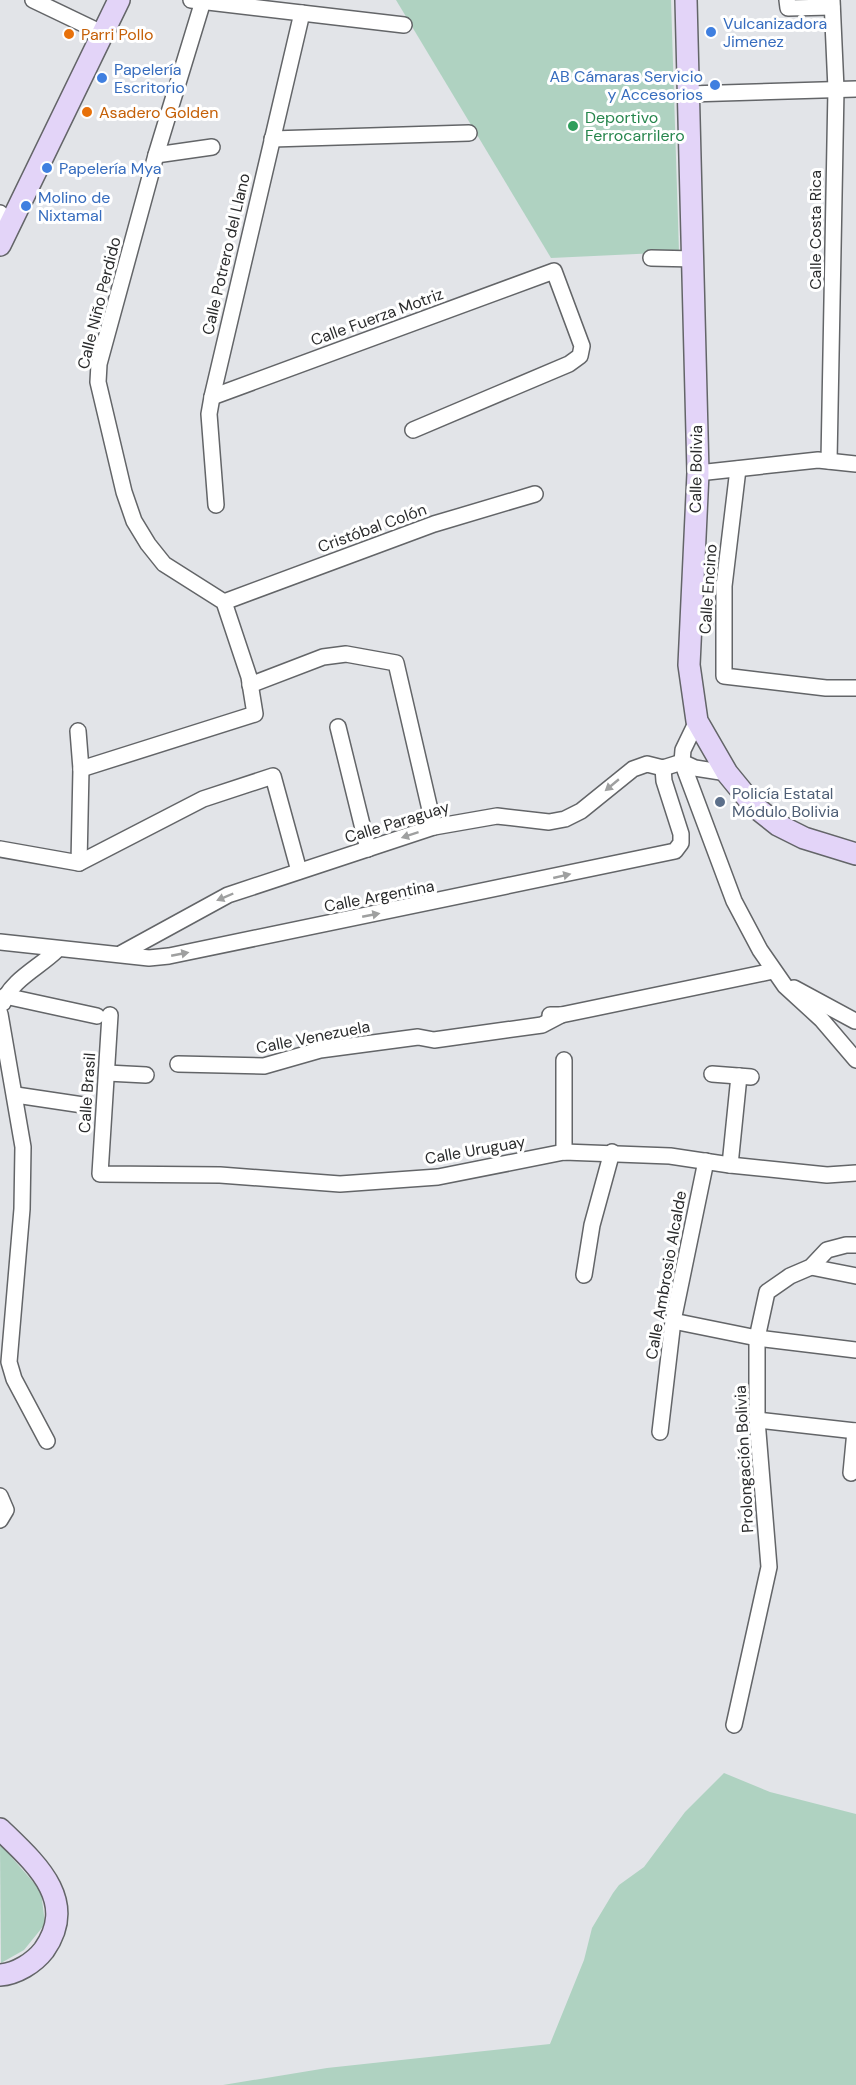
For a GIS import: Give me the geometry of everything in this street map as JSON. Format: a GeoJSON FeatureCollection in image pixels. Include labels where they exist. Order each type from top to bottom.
{"type":"FeatureCollection","features":[{"type":"Feature","properties":{"kind":"main road"},"geometry":{"type":"LineString","coordinates":[[2,229],[119,0]]}},
{"type":"Feature","properties":{"kind":"main road","name":"Calle Bolivia"},"geometry":{"type":"LineString","coordinates":[[687,0],[698,473],[689,665],[697,721],[726,773],[754,806],[778,825],[804,838],[856,854]]}},
{"type":"Feature","properties":{"kind":"main road"},"geometry":{"type":"LineString","coordinates":[[0,1829],[39,1869],[53,1891],[57,1912],[55,1933],[42,1953],[25,1967],[0,1975]]}},
{"type":"Feature","properties":{"kind":"street"},"geometry":{"type":"LineString","coordinates":[[33,0],[102,33]]}},
{"type":"Feature","properties":{"kind":"street"},"geometry":{"type":"LineString","coordinates":[[788,0],[788,8],[832,3]]}},
{"type":"Feature","properties":{"kind":"street"},"geometry":{"type":"LineString","coordinates":[[197,1],[404,25]]}},
{"type":"Feature","properties":{"kind":"street","name":"Calle Niño Perdido"},"geometry":{"type":"LineString","coordinates":[[197,1],[99,364],[98,381],[124,492],[143,536],[164,564],[224,602]]}},
{"type":"Feature","properties":{"kind":"street","name":"Calle Costa Rica"},"geometry":{"type":"LineString","coordinates":[[830,461],[836,89],[832,3]]}},
{"type":"Feature","properties":{"kind":"street","name":"Calle Potrero del Llano"},"geometry":{"type":"LineString","coordinates":[[216,505],[209,414],[302,13]]}},
{"type":"Feature","properties":{"kind":"street"},"geometry":{"type":"LineString","coordinates":[[689,94],[856,89]]}},
{"type":"Feature","properties":{"kind":"street"},"geometry":{"type":"LineString","coordinates":[[272,139],[469,133]]}},
{"type":"Feature","properties":{"kind":"street"},"geometry":{"type":"LineString","coordinates":[[156,155],[212,147]]}},
{"type":"Feature","properties":{"kind":"street"},"geometry":{"type":"LineString","coordinates":[[651,258],[694,259]]}},
{"type":"Feature","properties":{"kind":"street","name":"Calle Fuerza Motriz"},"geometry":{"type":"LineString","coordinates":[[212,397],[554,271],[582,346],[580,356],[569,364],[413,430]]}},
{"type":"Feature","properties":{"kind":"street"},"geometry":{"type":"LineString","coordinates":[[698,473],[819,460],[856,464]]}},
{"type":"Feature","properties":{"kind":"street","name":"Calle Encino"},"geometry":{"type":"LineString","coordinates":[[738,469],[724,586],[724,676],[826,688],[856,688]]}},
{"type":"Feature","properties":{"kind":"street","name":"Cristóbal Colón"},"geometry":{"type":"LineString","coordinates":[[224,602],[423,528],[535,494]]}},
{"type":"Feature","properties":{"kind":"street"},"geometry":{"type":"LineString","coordinates":[[81,769],[255,714],[250,685],[224,602]]}},
{"type":"Feature","properties":{"kind":"street"},"geometry":{"type":"LineString","coordinates":[[250,685],[323,657],[346,654],[396,663],[434,827]]}},
{"type":"Feature","properties":{"kind":"street"},"geometry":{"type":"LineString","coordinates":[[697,721],[683,750],[682,762],[734,901],[773,971],[785,986],[821,1019],[856,1060]]}},
{"type":"Feature","properties":{"kind":"street"},"geometry":{"type":"LineString","coordinates":[[338,727],[368,849]]}},
{"type":"Feature","properties":{"kind":"street"},"geometry":{"type":"LineString","coordinates":[[78,731],[81,769],[79,863]]}},
{"type":"Feature","properties":{"kind":"street"},"geometry":{"type":"LineString","coordinates":[[682,762],[695,768],[726,773]]}},
{"type":"Feature","properties":{"kind":"street","name":"Calle Paraguay"},"geometry":{"type":"LineString","coordinates":[[122,953],[228,895],[434,827],[478,817],[497,816],[549,822],[565,819],[581,811],[633,769],[647,764],[663,768],[682,762]]}},
{"type":"Feature","properties":{"kind":"street","name":"Calle Argentina"},"geometry":{"type":"LineString","coordinates":[[0,942],[57,950],[122,953],[149,958],[169,956],[550,879],[675,851],[681,843],[681,834],[664,781],[663,768]]}},
{"type":"Feature","properties":{"kind":"street"},"geometry":{"type":"LineString","coordinates":[[0,849],[79,863],[203,799],[273,776],[299,871]]}},
{"type":"Feature","properties":{"kind":"street"},"geometry":{"type":"LineString","coordinates":[[47,1441],[14,1379],[9,1362],[23,1147],[16,1095],[0,1012],[5,996],[16,983],[43,964],[57,950]]}},
{"type":"Feature","properties":{"kind":"street","name":"Calle Venezuela"},"geometry":{"type":"LineString","coordinates":[[178,1064],[264,1066],[320,1050],[418,1037],[433,1031],[476,1022],[561,1015],[773,971]]}},
{"type":"Feature","properties":{"kind":"street"},"geometry":{"type":"LineString","coordinates":[[785,986],[798,988],[855,1021]]}},
{"type":"Feature","properties":{"kind":"street","name":"Calle Brasil"},"geometry":{"type":"LineString","coordinates":[[5,996],[104,1015],[107,1072],[99,1174]]}},
{"type":"Feature","properties":{"kind":"street"},"geometry":{"type":"LineString","coordinates":[[564,1060],[564,1152]]}},
{"type":"Feature","properties":{"kind":"street"},"geometry":{"type":"LineString","coordinates":[[107,1072],[146,1075]]}},
{"type":"Feature","properties":{"kind":"street"},"geometry":{"type":"LineString","coordinates":[[712,1074],[745,1076],[730,1165]]}},
{"type":"Feature","properties":{"kind":"street"},"geometry":{"type":"LineString","coordinates":[[16,1095],[83,1105]]}},
{"type":"Feature","properties":{"kind":"street","name":"Calle Uruguay"},"geometry":{"type":"LineString","coordinates":[[99,1174],[220,1174],[340,1184],[438,1177],[564,1152],[612,1152],[827,1174],[856,1173]]}},
{"type":"Feature","properties":{"kind":"street"},"geometry":{"type":"LineString","coordinates":[[584,1275],[592,1225],[612,1152]]}},
{"type":"Feature","properties":{"kind":"street","name":"Calle Ambrosio Alcalde"},"geometry":{"type":"LineString","coordinates":[[660,1432],[673,1321],[706,1161]]}},
{"type":"Feature","properties":{"kind":"street","name":"Prolongación Bolivia"},"geometry":{"type":"LineString","coordinates":[[734,1725],[769,1568],[757,1420],[757,1338],[767,1292],[790,1275],[811,1267],[827,1250],[856,1245]]}},
{"type":"Feature","properties":{"kind":"street"},"geometry":{"type":"LineString","coordinates":[[811,1267],[856,1275]]}},
{"type":"Feature","properties":{"kind":"street"},"geometry":{"type":"LineString","coordinates":[[673,1321],[757,1338],[856,1350]]}},
{"type":"Feature","properties":{"kind":"street"},"geometry":{"type":"LineString","coordinates":[[757,1420],[856,1431],[851,1473]]}},
{"type":"Feature","properties":{"kind":"street"},"geometry":{"type":"LineString","coordinates":[[0,1496],[6,1510],[0,1520]]}},
{"type":"Feature","properties":{"kind":"green space","name":"Deportivo Ferrocarrilero"},"geometry":{"type":"Polygon","coordinates":[[[396,0],[671,0],[679,252],[551,258],[396,0]]]}},
{"type":"Feature","properties":{"kind":"green space"},"geometry":{"type":"Polygon","coordinates":[[[724,1773],[770,1792],[856,1814],[856,2085],[223,2085],[327,2068],[550,2044],[584,1960],[592,1928],[613,1893],[619,1885],[644,1867],[685,1812],[724,1773]]]}},
{"type":"Feature","properties":{"kind":"green space"},"geometry":{"type":"Polygon","coordinates":[[[0,1844],[41,1891],[45,1924],[24,1950],[1,1963],[0,1844]]]}},
{"type":"Feature","properties":{"kind":"place","name":"Vulcanizadora Jimenez"},"geometry":{"type":"Point","coordinates":[711,32]}},
{"type":"Feature","properties":{"kind":"place","name":"Parri Pollo"},"geometry":{"type":"Point","coordinates":[69,34]}},
{"type":"Feature","properties":{"kind":"place","name":"Papelería Escritorio"},"geometry":{"type":"Point","coordinates":[102,78]}},
{"type":"Feature","properties":{"kind":"place","name":"AB Cámaras Servicio y Accesorios"},"geometry":{"type":"Point","coordinates":[715,85]}},
{"type":"Feature","properties":{"kind":"place","name":"Asadero Golden"},"geometry":{"type":"Point","coordinates":[87,112]}},
{"type":"Feature","properties":{"kind":"place","name":"Deportivo Ferrocarrilero"},"geometry":{"type":"Point","coordinates":[573,126]}},
{"type":"Feature","properties":{"kind":"place","name":"Papelería Mya"},"geometry":{"type":"Point","coordinates":[47,168]}},
{"type":"Feature","properties":{"kind":"place","name":"Molino de Nixtamal"},"geometry":{"type":"Point","coordinates":[26,206]}},
{"type":"Feature","properties":{"kind":"place","name":"Policía Estatal Módulo Bolivia"},"geometry":{"type":"Point","coordinates":[720,802]}}]}
